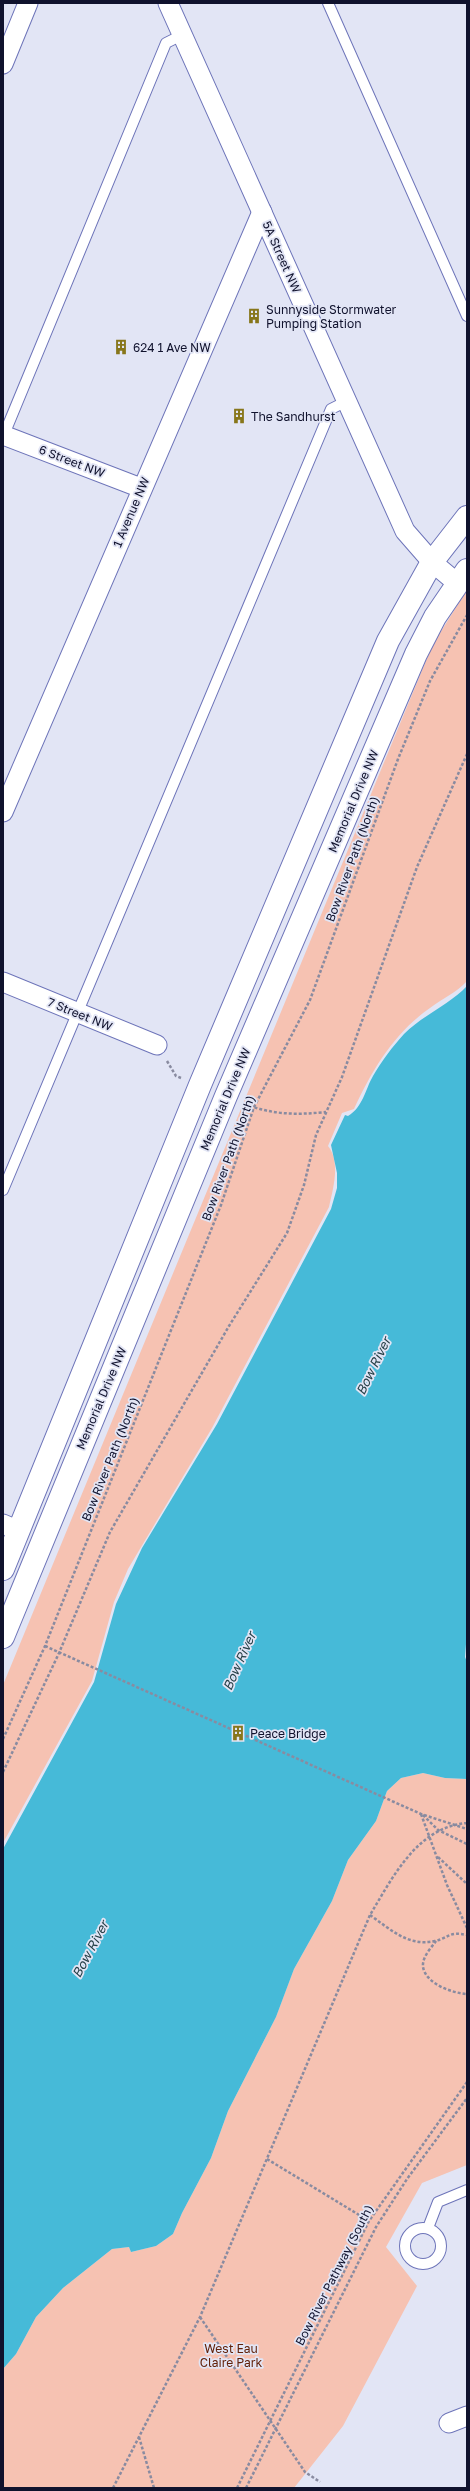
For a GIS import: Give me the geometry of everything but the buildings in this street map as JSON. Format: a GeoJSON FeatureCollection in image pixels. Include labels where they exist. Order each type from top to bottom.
{"type":"FeatureCollection","features":[{"type":"Feature","properties":{"kind":"main road","name":"Memorial Drive NW"},"geometry":{"type":"LineString","coordinates":[[3,1569],[11,1528],[388,641],[432,562],[467,517]]}},
{"type":"Feature","properties":{"kind":"main road","name":"Memorial Drive NW"},"geometry":{"type":"LineString","coordinates":[[3,1637],[239,1067],[416,654],[435,617],[462,576]]}},
{"type":"Feature","properties":{"kind":"street"},"geometry":{"type":"LineString","coordinates":[[3,64],[28,3]]}},
{"type":"Feature","properties":{"kind":"street","name":"5A Street NW"},"geometry":{"type":"LineString","coordinates":[[168,3],[405,531],[432,562],[462,576]]}},
{"type":"Feature","properties":{"kind":"street","name":"1 Avenue NW"},"geometry":{"type":"LineString","coordinates":[[3,812],[141,488],[262,212]]}},
{"type":"Feature","properties":{"kind":"street","name":"6 Street NW"},"geometry":{"type":"LineString","coordinates":[[3,435],[141,488]]}},
{"type":"Feature","properties":{"kind":"street","name":"7 Street NW"},"geometry":{"type":"LineString","coordinates":[[3,982],[157,1045]]}},
{"type":"Feature","properties":{"kind":"street"},"geometry":{"type":"LineString","coordinates":[[449,2423],[467,2416]]}},
{"type":"Feature","properties":{"kind":"lane"},"geometry":{"type":"LineString","coordinates":[[328,3],[467,316]]}},
{"type":"Feature","properties":{"kind":"lane"},"geometry":{"type":"LineString","coordinates":[[3,435],[166,43],[182,35]]}},
{"type":"Feature","properties":{"kind":"lane"},"geometry":{"type":"LineString","coordinates":[[3,1190],[76,1012],[331,409],[347,401]]}},
{"type":"Feature","properties":{"kind":"lane"},"geometry":{"type":"LineString","coordinates":[[428,2228],[438,2202],[467,2190]]}},
{"type":"Feature","properties":{"kind":"path","name":"Bow River Path (North)"},"geometry":{"type":"LineString","coordinates":[[3,1739],[45,1646],[221,1205],[254,1107],[310,1000],[398,759],[430,681],[467,615]]}},
{"type":"Feature","properties":{"kind":"path"},"geometry":{"type":"LineString","coordinates":[[3,1772],[59,1653],[110,1532],[229,1326],[287,1233],[304,1185],[316,1135],[342,1078],[417,867],[467,754]]}},
{"type":"Feature","properties":{"kind":"path"},"geometry":{"type":"LineString","coordinates":[[157,1045],[176,1076],[185,1080]]}},
{"type":"Feature","properties":{"kind":"path"},"geometry":{"type":"LineString","coordinates":[[245,1104],[276,1114],[294,1115],[327,1112]]}},
{"type":"Feature","properties":{"kind":"path"},"geometry":{"type":"LineString","coordinates":[[45,1646],[421,1814],[467,1829]]}},
{"type":"Feature","properties":{"kind":"path"},"geometry":{"type":"LineString","coordinates":[[421,1814],[438,1830],[467,1844]]}},
{"type":"Feature","properties":{"kind":"path"},"geometry":{"type":"LineString","coordinates":[[421,1814],[428,1838],[438,1857],[447,1885],[467,1928]]}},
{"type":"Feature","properties":{"kind":"path"},"geometry":{"type":"LineString","coordinates":[[113,2488],[200,2317],[370,1915],[403,1861],[438,1830],[450,1824],[467,1823]]}},
{"type":"Feature","properties":{"kind":"path"},"geometry":{"type":"LineString","coordinates":[[438,1857],[467,1884]]}},
{"type":"Feature","properties":{"kind":"path"},"geometry":{"type":"LineString","coordinates":[[370,1915],[397,1936],[421,1943],[436,1941],[446,1935],[467,1935]]}},
{"type":"Feature","properties":{"kind":"path"},"geometry":{"type":"LineString","coordinates":[[436,1941],[424,1959],[423,1966],[427,1975],[435,1982],[448,1989],[467,1994]]}},
{"type":"Feature","properties":{"kind":"path","name":"Bow River Pathway (South)"},"geometry":{"type":"LineString","coordinates":[[237,2488],[369,2221],[467,2082]]}},
{"type":"Feature","properties":{"kind":"path","name":"Bow River Pathway (South)"},"geometry":{"type":"LineString","coordinates":[[246,2488],[376,2227],[407,2179],[467,2098]]}},
{"type":"Feature","properties":{"kind":"path"},"geometry":{"type":"LineString","coordinates":[[267,2159],[369,2221]]}},
{"type":"Feature","properties":{"kind":"path"},"geometry":{"type":"LineString","coordinates":[[200,2317],[305,2472],[320,2482]]}},
{"type":"Feature","properties":{"kind":"path"},"geometry":{"type":"LineString","coordinates":[[139,2437],[154,2488]]}},
{"type":"Feature","properties":{"kind":"green space"},"geometry":{"type":"Polygon","coordinates":[[[467,590],[467,981],[458,989],[435,1004],[405,1029],[376,1066],[354,1109],[342,1113],[328,1146],[332,1152],[335,1168],[334,1184],[329,1207],[212,1428],[128,1569],[114,1602],[92,1681],[3,1843],[3,1685],[433,644],[467,590]]]}},
{"type":"Feature","properties":{"kind":"green space","name":"West Eau Claire Park"},"geometry":{"type":"Polygon","coordinates":[[[423,1773],[445,1778],[467,1779],[467,2165],[422,2183],[386,2247],[417,2286],[343,2426],[294,2488],[3,2488],[3,2369],[16,2354],[36,2317],[63,2288],[112,2249],[129,2247],[131,2252],[156,2246],[173,2234],[182,2213],[211,2158],[228,2111],[276,2017],[294,1969],[332,1901],[348,1860],[376,1821],[387,1791],[401,1778],[423,1773]]]}},
{"type":"Feature","properties":{"kind":"water","name":"Bow River"},"geometry":{"type":"Polygon","coordinates":[[[467,986],[467,1631],[465,1657],[467,1662],[467,1779],[445,1778],[423,1773],[401,1778],[387,1791],[376,1821],[348,1860],[332,1901],[294,1969],[276,2017],[228,2111],[211,2158],[182,2213],[173,2234],[156,2246],[131,2252],[129,2247],[112,2249],[63,2288],[36,2317],[16,2354],[3,2369],[3,1849],[94,1682],[116,1604],[142,1548],[217,1424],[331,1209],[337,1188],[337,1173],[331,1145],[345,1115],[348,1116],[357,1108],[376,1071],[387,1054],[404,1034],[419,1021],[460,993],[467,986]]]}},
{"type":"Feature","properties":{"kind":"place","name":"Sunnyside Stormwater Pumping Station"},"geometry":{"type":"Point","coordinates":[254,316]}},
{"type":"Feature","properties":{"kind":"place","name":"624 1 Ave NW"},"geometry":{"type":"Point","coordinates":[121,347]}},
{"type":"Feature","properties":{"kind":"place","name":"The Sandhurst"},"geometry":{"type":"Point","coordinates":[239,416]}},
{"type":"Feature","properties":{"kind":"place","name":"Peace Bridge"},"geometry":{"type":"Point","coordinates":[238,1733]}}]}
